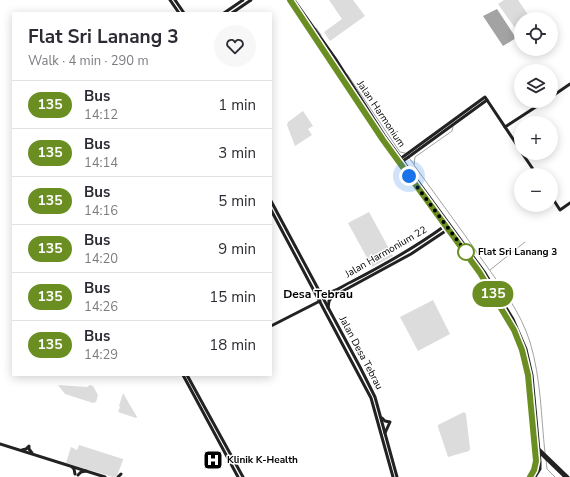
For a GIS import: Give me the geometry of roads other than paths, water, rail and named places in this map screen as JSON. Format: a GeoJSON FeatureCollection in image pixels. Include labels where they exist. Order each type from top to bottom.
{"type":"FeatureCollection","features":[{"type":"Feature","properties":{"kind":"main road"},"geometry":{"type":"LineString","coordinates":[[170,0],[178,12]]}},
{"type":"Feature","properties":{"kind":"main road"},"geometry":{"type":"LineString","coordinates":[[175,0],[183,12]]}},
{"type":"Feature","properties":{"kind":"main road"},"geometry":{"type":"LineString","coordinates":[[225,12],[243,0]]}},
{"type":"Feature","properties":{"kind":"main road"},"geometry":{"type":"LineString","coordinates":[[233,12],[251,0]]}},
{"type":"Feature","properties":{"kind":"main road","name":"Jalan Harmonium"},"geometry":{"type":"LineString","coordinates":[[290,0],[383,140],[401,160],[493,286],[513,319],[526,349],[532,375],[537,449],[536,464],[530,477]]}},
{"type":"Feature","properties":{"kind":"main road","name":"Jalan Harmonium"},"geometry":{"type":"LineString","coordinates":[[294,0],[335,58],[386,138],[441,219],[448,226],[454,237],[480,273],[503,309],[514,330],[522,350],[528,375],[540,466],[536,477]]}},
{"type":"Feature","properties":{"kind":"main road"},"geometry":{"type":"LineString","coordinates":[[558,92],[570,84]]}},
{"type":"Feature","properties":{"kind":"main road"},"geometry":{"type":"LineString","coordinates":[[401,160],[486,98],[514,140]]}},
{"type":"Feature","properties":{"kind":"main road"},"geometry":{"type":"LineString","coordinates":[[505,127],[534,108]]}},
{"type":"Feature","properties":{"kind":"main road","name":"Jalan Desa Tebrau"},"geometry":{"type":"LineString","coordinates":[[272,203],[369,385],[376,401],[397,477]]}},
{"type":"Feature","properties":{"kind":"main road"},"geometry":{"type":"LineString","coordinates":[[558,207],[560,210],[570,204]]}},
{"type":"Feature","properties":{"kind":"main road","name":"Jalan Desa Tebrau"},"geometry":{"type":"LineString","coordinates":[[272,212],[371,398],[393,477]]}},
{"type":"Feature","properties":{"kind":"main road"},"geometry":{"type":"LineString","coordinates":[[441,219],[442,224],[439,233],[448,234],[454,237]]}},
{"type":"Feature","properties":{"kind":"main road","name":"Jalan Harmonium 22"},"geometry":{"type":"LineString","coordinates":[[332,297],[411,254],[448,226]]}},
{"type":"Feature","properties":{"kind":"main road","name":"Jalan Harmonium 22"},"geometry":{"type":"LineString","coordinates":[[330,293],[439,233]]}},
{"type":"Feature","properties":{"kind":"main road"},"geometry":{"type":"LineString","coordinates":[[318,289],[323,293],[330,293],[329,296],[332,297],[329,301],[328,308]]}},
{"type":"Feature","properties":{"kind":"main road"},"geometry":{"type":"LineString","coordinates":[[272,325],[320,300]]}},
{"type":"Feature","properties":{"kind":"main road"},"geometry":{"type":"LineString","coordinates":[[184,376],[242,477]]}},
{"type":"Feature","properties":{"kind":"main road"},"geometry":{"type":"LineString","coordinates":[[188,376],[238,477]]}},
{"type":"Feature","properties":{"kind":"main road"},"geometry":{"type":"LineString","coordinates":[[380,417],[385,421],[390,422],[385,434]]}},
{"type":"Feature","properties":{"kind":"main road"},"geometry":{"type":"LineString","coordinates":[[0,444],[106,477]]}},
{"type":"Feature","properties":{"kind":"main road"},"geometry":{"type":"LineString","coordinates":[[20,450],[26,449],[29,446],[30,451],[33,454]]}},
{"type":"Feature","properties":{"kind":"main road"},"geometry":{"type":"LineString","coordinates":[[537,449],[568,477]]}},
{"type":"Feature","properties":{"kind":"main road"},"geometry":{"type":"LineString","coordinates":[[546,456],[565,477]]}},
{"type":"Feature","properties":{"kind":"main road"},"geometry":{"type":"LineString","coordinates":[[68,465],[73,468],[77,475],[83,472],[90,472]]}},
{"type":"Feature","properties":{"kind":"main road"},"geometry":{"type":"LineString","coordinates":[[118,477],[121,474],[122,477]]}},
{"type":"Feature","properties":{"kind":"waterway"},"geometry":{"type":"LineString","coordinates":[[316,28],[321,35]]}},
{"type":"Feature","properties":{"kind":"waterway"},"geometry":{"type":"LineString","coordinates":[[347,74],[400,152],[405,153]]}},
{"type":"Feature","properties":{"kind":"waterway"},"geometry":{"type":"LineString","coordinates":[[453,127],[452,131],[415,157],[414,165],[497,280],[510,300],[526,331],[534,356],[540,397],[545,453]]}},
{"type":"Feature","properties":{"kind":"waterway"},"geometry":{"type":"LineString","coordinates":[[409,158],[414,164]]}},
{"type":"Feature","properties":{"kind":"waterway"},"geometry":{"type":"LineString","coordinates":[[490,270],[525,242]]}},
{"type":"Feature","properties":{"kind":"waterway"},"geometry":{"type":"LineString","coordinates":[[546,460],[547,469],[555,477]]}},
{"type":"Feature","properties":{"kind":"place","name":"Flat Sri Lanang 3"},"geometry":{"type":"Point","coordinates":[466,252]}},
{"type":"Feature","properties":{"kind":"place","name":"Klinik K-Health"},"geometry":{"type":"Point","coordinates":[213,460]}},
{"type":"Feature","properties":{"kind":"district","name":"Desa Tebrau"},"geometry":{"type":"Point","coordinates":[318,294]}}]}
